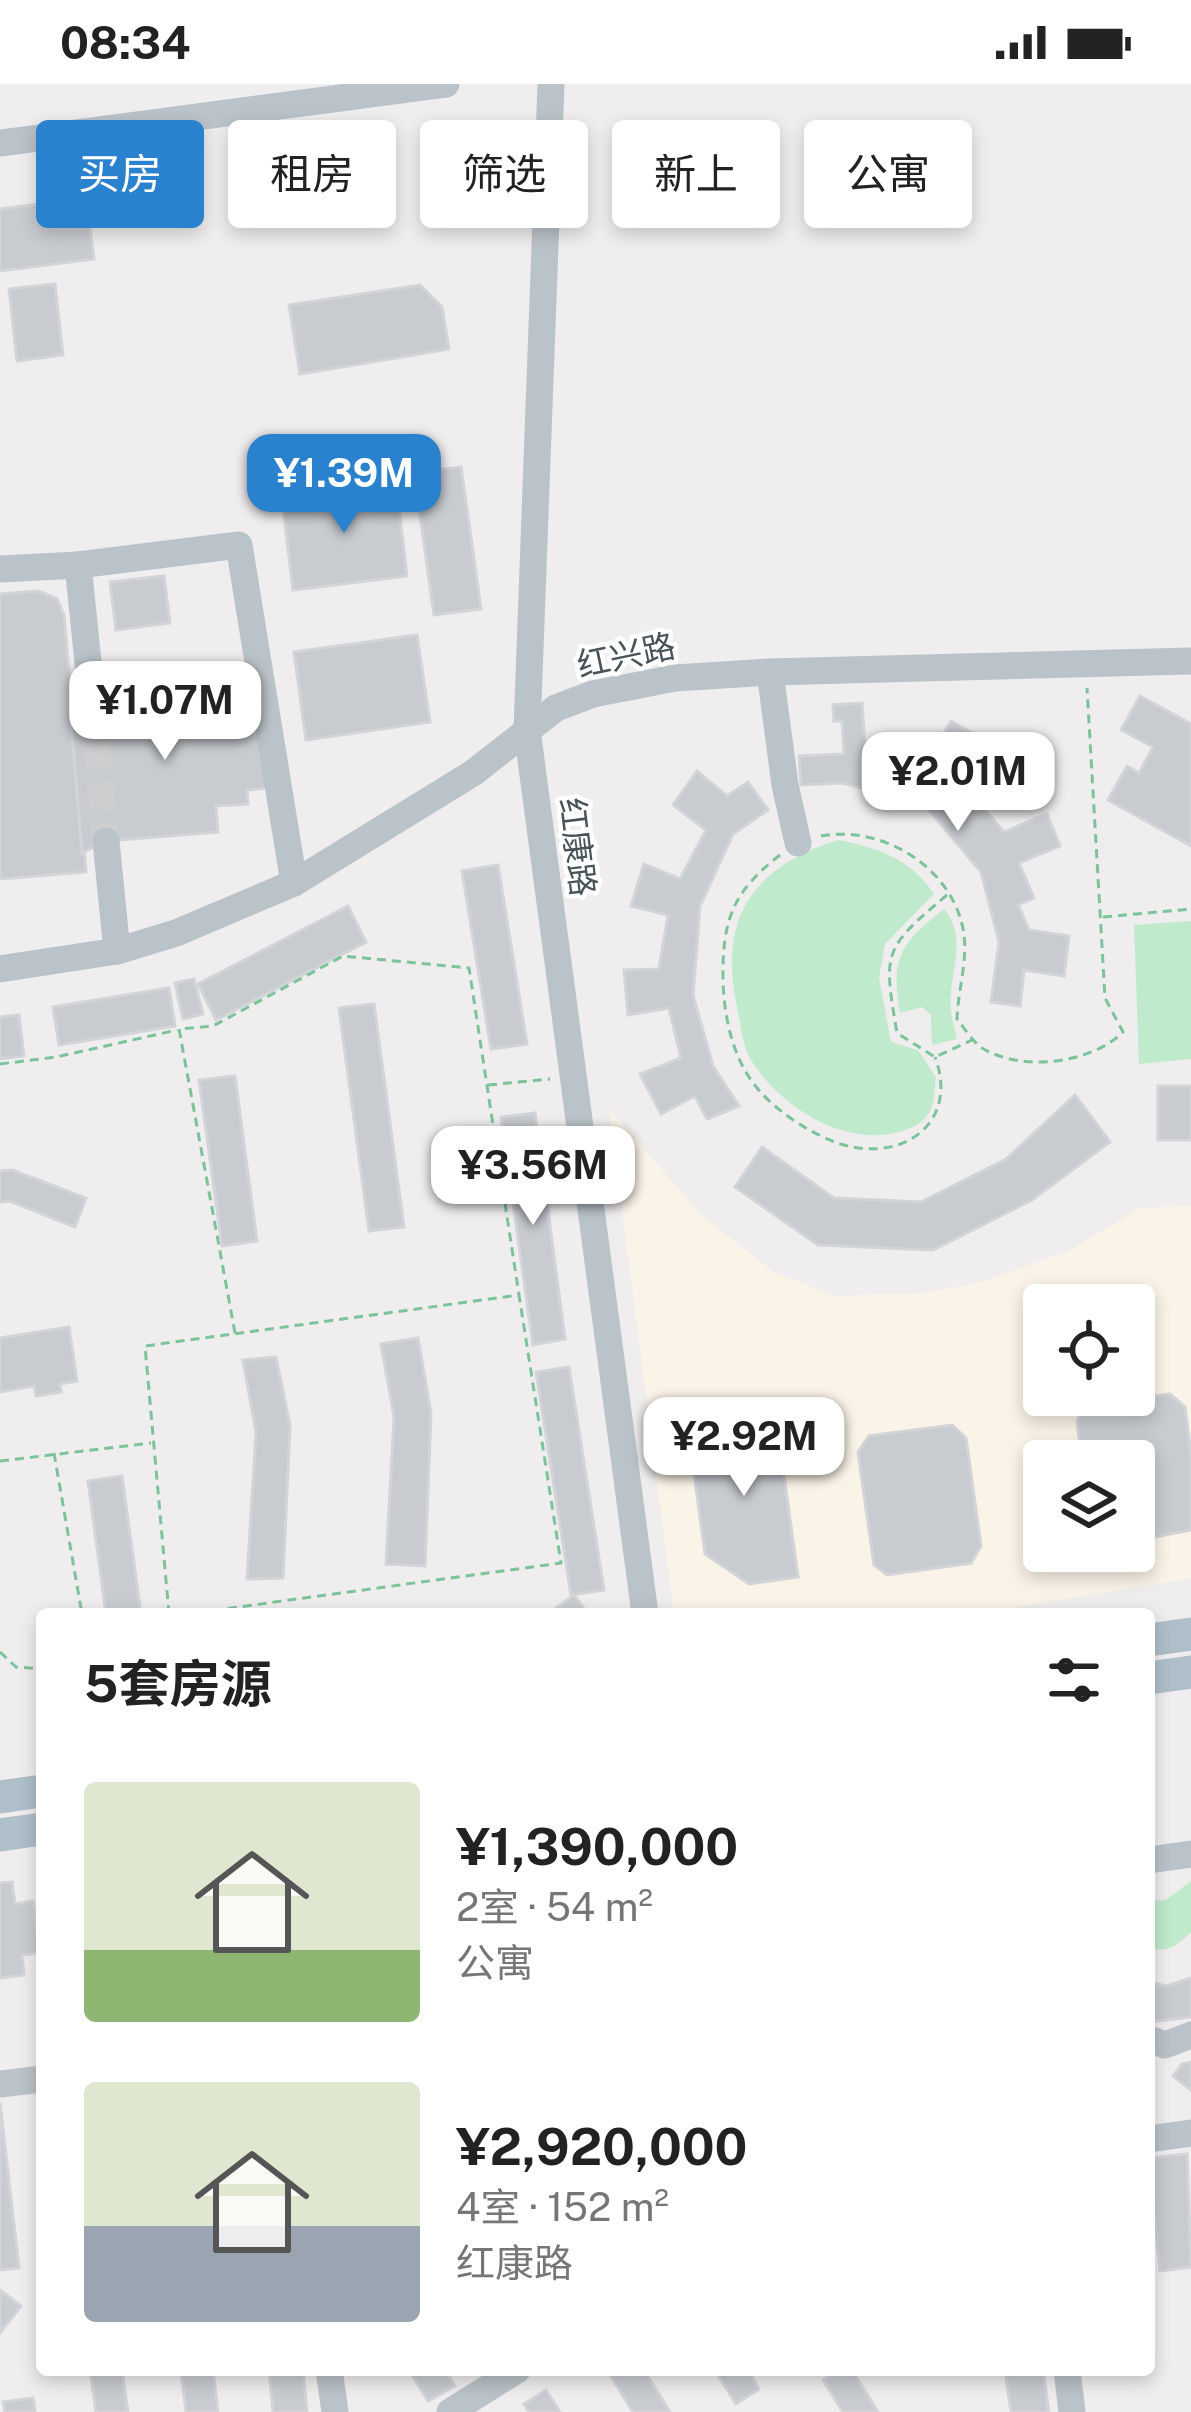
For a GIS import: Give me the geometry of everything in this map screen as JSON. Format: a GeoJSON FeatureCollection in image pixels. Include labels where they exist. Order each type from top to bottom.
{"type":"FeatureCollection","features":[{"type":"Feature","properties":{"kind":"main road"},"geometry":{"type":"LineString","coordinates":[[1155,1639],[1191,1634]]}},
{"type":"Feature","properties":{"kind":"main road"},"geometry":{"type":"LineString","coordinates":[[1155,1677],[1191,1672]]}},
{"type":"Feature","properties":{"kind":"main road"},"geometry":{"type":"LineString","coordinates":[[0,1797],[36,1792]]}},
{"type":"Feature","properties":{"kind":"main road"},"geometry":{"type":"LineString","coordinates":[[0,1835],[36,1830]]}},
{"type":"Feature","properties":{"kind":"street"},"geometry":{"type":"LineString","coordinates":[[0,124],[304,84]]}},
{"type":"Feature","properties":{"kind":"street"},"geometry":{"type":"LineString","coordinates":[[0,142],[446,84]]}},
{"type":"Feature","properties":{"kind":"street","name":"红康路"},"geometry":{"type":"LineString","coordinates":[[551,84],[527,730],[644,1608]]}},
{"type":"Feature","properties":{"kind":"street"},"geometry":{"type":"LineString","coordinates":[[0,568],[78,565],[239,545],[294,883]]}},
{"type":"Feature","properties":{"kind":"street"},"geometry":{"type":"LineString","coordinates":[[78,565],[92,700]]}},
{"type":"Feature","properties":{"kind":"street","name":"红兴路"},"geometry":{"type":"LineString","coordinates":[[0,969],[117,951],[176,933],[294,883],[473,773],[556,708],[593,694],[675,678],[770,672],[1191,661]]}},
{"type":"Feature","properties":{"kind":"street"},"geometry":{"type":"LineString","coordinates":[[770,672],[798,843]]}},
{"type":"Feature","properties":{"kind":"street"},"geometry":{"type":"LineString","coordinates":[[106,841],[117,951]]}},
{"type":"Feature","properties":{"kind":"street"},"geometry":{"type":"LineString","coordinates":[[1155,1859],[1191,1854]]}},
{"type":"Feature","properties":{"kind":"street"},"geometry":{"type":"LineString","coordinates":[[1155,2041],[1165,2045],[1191,2035]]}},
{"type":"Feature","properties":{"kind":"street"},"geometry":{"type":"LineString","coordinates":[[0,2084],[36,2080]]}},
{"type":"Feature","properties":{"kind":"street"},"geometry":{"type":"LineString","coordinates":[[1155,2138],[1191,2133]]}},
{"type":"Feature","properties":{"kind":"street"},"geometry":{"type":"LineString","coordinates":[[330,2376],[335,2412]]}},
{"type":"Feature","properties":{"kind":"street"},"geometry":{"type":"LineString","coordinates":[[450,2412],[507,2376]]}},
{"type":"Feature","properties":{"kind":"street"},"geometry":{"type":"LineString","coordinates":[[1068,2376],[1072,2412]]}},
{"type":"Feature","properties":{"kind":"path"},"geometry":{"type":"LineString","coordinates":[[948,893],[891,948],[888,980],[897,1033],[935,1057],[942,1074],[940,1103],[930,1127],[908,1141],[877,1149],[844,1145],[808,1128],[753,1084],[735,1049],[724,1007],[728,913],[747,885],[798,843],[828,835],[862,834],[895,844],[930,871],[948,893],[962,924],[965,965],[957,1019],[973,1040],[1004,1059],[1080,1057],[1107,1048],[1123,1032],[1105,998],[1085,662]]}},
{"type":"Feature","properties":{"kind":"path"},"geometry":{"type":"LineString","coordinates":[[1100,917],[1191,909]]}},
{"type":"Feature","properties":{"kind":"path"},"geometry":{"type":"LineString","coordinates":[[0,1064],[213,1026],[344,956],[469,968],[561,1562],[230,1608]]}},
{"type":"Feature","properties":{"kind":"path"},"geometry":{"type":"LineString","coordinates":[[179,1029],[236,1335]]}},
{"type":"Feature","properties":{"kind":"path"},"geometry":{"type":"LineString","coordinates":[[935,1057],[973,1040]]}},
{"type":"Feature","properties":{"kind":"path"},"geometry":{"type":"LineString","coordinates":[[487,1085],[572,1076]]}},
{"type":"Feature","properties":{"kind":"path"},"geometry":{"type":"LineString","coordinates":[[168,1608],[145,1346],[519,1295]]}},
{"type":"Feature","properties":{"kind":"path"},"geometry":{"type":"LineString","coordinates":[[0,1461],[151,1443]]}},
{"type":"Feature","properties":{"kind":"path"},"geometry":{"type":"LineString","coordinates":[[54,1453],[81,1608]]}},
{"type":"Feature","properties":{"kind":"path"},"geometry":{"type":"LineString","coordinates":[[0,1652],[16,1666],[36,1668]]}},
{"type":"Feature","properties":{"kind":"shaded area"},"geometry":{"type":"Polygon","coordinates":[[[609,1108],[702,1216],[774,1272],[834,1296],[926,1293],[982,1282],[1068,1251],[1141,1208],[1191,1206],[1191,1578],[1009,1608],[673,1608],[609,1108]]]}},
{"type":"Feature","properties":{"kind":"green space"},"geometry":{"type":"Polygon","coordinates":[[[838,840],[892,856],[934,894],[885,944],[879,978],[891,1042],[918,1050],[936,1077],[929,1113],[916,1126],[899,1132],[856,1134],[815,1119],[764,1077],[742,1035],[732,975],[733,947],[748,900],[784,865],[838,840]]]}},
{"type":"Feature","properties":{"kind":"green space"},"geometry":{"type":"Polygon","coordinates":[[[944,909],[956,938],[951,1004],[957,1039],[932,1045],[931,1015],[922,1007],[900,1013],[898,964],[909,942],[944,909]]]}},
{"type":"Feature","properties":{"kind":"green space"},"geometry":{"type":"Polygon","coordinates":[[[1191,921],[1191,1059],[1139,1064],[1134,925],[1191,921]]]}},
{"type":"Feature","properties":{"kind":"green space"},"geometry":{"type":"Polygon","coordinates":[[[1191,1881],[1191,1932],[1172,1947],[1155,1948],[1155,1901],[1166,1900],[1191,1881]]]}},
{"type":"Feature","properties":{"kind":"building"},"geometry":{"type":"Polygon","coordinates":[[[36,204],[36,228],[90,228],[94,259],[0,271],[0,209],[36,204]]]}},
{"type":"Feature","properties":{"kind":"building"},"geometry":{"type":"Polygon","coordinates":[[[55,284],[63,355],[17,361],[9,289],[55,284]]]}},
{"type":"Feature","properties":{"kind":"building"},"geometry":{"type":"Polygon","coordinates":[[[420,285],[442,307],[449,349],[300,374],[289,305],[420,285]]]}},
{"type":"Feature","properties":{"kind":"building"},"geometry":{"type":"Polygon","coordinates":[[[461,467],[481,609],[434,615],[414,473],[461,467]]]}},
{"type":"Feature","properties":{"kind":"building"},"geometry":{"type":"Polygon","coordinates":[[[396,483],[407,576],[293,590],[282,497],[396,483]]]}},
{"type":"Feature","properties":{"kind":"building"},"geometry":{"type":"Polygon","coordinates":[[[164,576],[170,623],[116,630],[110,582],[164,576]]]}},
{"type":"Feature","properties":{"kind":"building"},"geometry":{"type":"Polygon","coordinates":[[[38,591],[57,599],[64,615],[86,872],[0,879],[0,594],[38,591]]]}},
{"type":"Feature","properties":{"kind":"building"},"geometry":{"type":"Polygon","coordinates":[[[417,635],[430,722],[306,740],[294,652],[417,635]]]}},
{"type":"Feature","properties":{"kind":"building"},"geometry":{"type":"Polygon","coordinates":[[[260,687],[268,788],[247,790],[248,804],[216,806],[218,832],[106,841],[82,853],[70,712],[92,701],[260,687]]]}},
{"type":"Feature","properties":{"kind":"building"},"geometry":{"type":"Polygon","coordinates":[[[1140,696],[1191,724],[1191,846],[1108,800],[1127,766],[1139,773],[1153,747],[1121,730],[1140,696]]]}},
{"type":"Feature","properties":{"kind":"building"},"geometry":{"type":"Polygon","coordinates":[[[862,703],[865,746],[926,763],[951,721],[991,744],[966,788],[1004,832],[1047,814],[1060,846],[1019,863],[1034,898],[1018,905],[1029,930],[1069,936],[1064,976],[1024,970],[1020,1006],[991,1002],[999,942],[981,872],[924,804],[842,783],[801,785],[799,756],[844,754],[842,721],[834,721],[833,705],[862,703]]]}},
{"type":"Feature","properties":{"kind":"building"},"geometry":{"type":"Polygon","coordinates":[[[697,771],[727,796],[748,782],[768,810],[733,834],[700,906],[693,995],[713,1066],[739,1106],[707,1119],[695,1096],[661,1114],[640,1074],[681,1058],[669,1008],[628,1015],[624,970],[659,969],[668,915],[631,906],[644,864],[680,879],[706,830],[673,805],[697,771]]]}},
{"type":"Feature","properties":{"kind":"building"},"geometry":{"type":"Polygon","coordinates":[[[498,865],[527,1044],[491,1049],[462,871],[498,865]]]}},
{"type":"Feature","properties":{"kind":"building"},"geometry":{"type":"Polygon","coordinates":[[[348,906],[366,942],[216,1020],[198,984],[348,906]]]}},
{"type":"Feature","properties":{"kind":"building"},"geometry":{"type":"Polygon","coordinates":[[[194,979],[203,1014],[183,1019],[175,983],[194,979]]]}},
{"type":"Feature","properties":{"kind":"building"},"geometry":{"type":"Polygon","coordinates":[[[169,988],[175,1026],[59,1045],[53,1007],[169,988]]]}},
{"type":"Feature","properties":{"kind":"building"},"geometry":{"type":"Polygon","coordinates":[[[374,1004],[404,1227],[369,1231],[339,1008],[374,1004]]]}},
{"type":"Feature","properties":{"kind":"building"},"geometry":{"type":"Polygon","coordinates":[[[19,1015],[24,1056],[0,1059],[0,1017],[19,1015]]]}},
{"type":"Feature","properties":{"kind":"building"},"geometry":{"type":"Polygon","coordinates":[[[235,1076],[257,1241],[222,1246],[199,1080],[235,1076]]]}},
{"type":"Feature","properties":{"kind":"building"},"geometry":{"type":"Polygon","coordinates":[[[1158,1086],[1191,1086],[1191,1140],[1158,1140],[1158,1086]]]}},
{"type":"Feature","properties":{"kind":"building"},"geometry":{"type":"Polygon","coordinates":[[[1075,1095],[1110,1142],[1032,1200],[933,1250],[818,1245],[735,1187],[762,1147],[834,1198],[921,1202],[1006,1159],[1075,1095]]]}},
{"type":"Feature","properties":{"kind":"building"},"geometry":{"type":"Polygon","coordinates":[[[535,1113],[565,1339],[533,1345],[501,1117],[535,1113]]]}},
{"type":"Feature","properties":{"kind":"building"},"geometry":{"type":"Polygon","coordinates":[[[12,1170],[86,1198],[75,1227],[10,1201],[0,1202],[0,1171],[12,1170]]]}},
{"type":"Feature","properties":{"kind":"building"},"geometry":{"type":"Polygon","coordinates":[[[69,1327],[77,1381],[60,1384],[61,1392],[36,1396],[34,1386],[0,1392],[0,1338],[69,1327]]]}},
{"type":"Feature","properties":{"kind":"building"},"geometry":{"type":"Polygon","coordinates":[[[418,1338],[431,1413],[425,1566],[386,1564],[394,1417],[381,1344],[418,1338]]]}},
{"type":"Feature","properties":{"kind":"building"},"geometry":{"type":"Polygon","coordinates":[[[276,1357],[290,1425],[283,1578],[247,1579],[256,1432],[243,1360],[276,1357]]]}},
{"type":"Feature","properties":{"kind":"building"},"geometry":{"type":"Polygon","coordinates":[[[569,1367],[604,1590],[571,1595],[536,1372],[569,1367]]]}},
{"type":"Feature","properties":{"kind":"building"},"geometry":{"type":"Polygon","coordinates":[[[1170,1394],[1185,1407],[1191,1453],[1191,1530],[1155,1537],[1155,1440],[1079,1440],[1077,1421],[1080,1416],[1155,1416],[1155,1396],[1170,1394]]]}},
{"type":"Feature","properties":{"kind":"building"},"geometry":{"type":"Polygon","coordinates":[[[776,1417],[798,1577],[749,1584],[705,1554],[688,1428],[776,1417]]]}},
{"type":"Feature","properties":{"kind":"building"},"geometry":{"type":"Polygon","coordinates":[[[952,1425],[966,1438],[981,1546],[971,1563],[887,1575],[874,1565],[858,1452],[869,1436],[952,1425]]]}},
{"type":"Feature","properties":{"kind":"building"},"geometry":{"type":"Polygon","coordinates":[[[122,1476],[140,1608],[105,1608],[88,1481],[122,1476]]]}},
{"type":"Feature","properties":{"kind":"building"},"geometry":{"type":"Polygon","coordinates":[[[574,1595],[584,1608],[556,1608],[574,1595]]]}},
{"type":"Feature","properties":{"kind":"building"},"geometry":{"type":"Polygon","coordinates":[[[12,1882],[15,1904],[33,1901],[36,1953],[22,1955],[24,1975],[0,1978],[0,1883],[12,1882]]]}},
{"type":"Feature","properties":{"kind":"building"},"geometry":{"type":"Polygon","coordinates":[[[1191,1978],[1191,2017],[1155,2021],[1155,1983],[1166,1986],[1191,1978]]]}},
{"type":"Feature","properties":{"kind":"building"},"geometry":{"type":"Polygon","coordinates":[[[1191,2062],[1191,2090],[1173,2076],[1182,2064],[1191,2062]]]}},
{"type":"Feature","properties":{"kind":"building"},"geometry":{"type":"Polygon","coordinates":[[[0,2103],[19,2268],[0,2270],[0,2103]]]}},
{"type":"Feature","properties":{"kind":"building"},"geometry":{"type":"Polygon","coordinates":[[[1187,2154],[1191,2267],[1160,2271],[1155,2157],[1187,2154]]]}},
{"type":"Feature","properties":{"kind":"building"},"geometry":{"type":"Polygon","coordinates":[[[0,2290],[21,2306],[0,2333],[0,2290]]]}},
{"type":"Feature","properties":{"kind":"building"},"geometry":{"type":"Polygon","coordinates":[[[91,2376],[123,2376],[128,2412],[96,2412],[91,2376]]]}},
{"type":"Feature","properties":{"kind":"building"},"geometry":{"type":"Polygon","coordinates":[[[182,2376],[214,2376],[218,2412],[186,2412],[182,2376]]]}},
{"type":"Feature","properties":{"kind":"building"},"geometry":{"type":"Polygon","coordinates":[[[270,2376],[304,2376],[307,2412],[273,2412],[270,2376]]]}},
{"type":"Feature","properties":{"kind":"building"},"geometry":{"type":"Polygon","coordinates":[[[413,2376],[449,2376],[455,2386],[428,2401],[413,2376]]]}},
{"type":"Feature","properties":{"kind":"building"},"geometry":{"type":"Polygon","coordinates":[[[611,2376],[648,2376],[670,2412],[633,2412],[611,2376]]]}},
{"type":"Feature","properties":{"kind":"building"},"geometry":{"type":"Polygon","coordinates":[[[719,2376],[751,2376],[759,2389],[736,2404],[719,2376]]]}},
{"type":"Feature","properties":{"kind":"building"},"geometry":{"type":"Polygon","coordinates":[[[856,2376],[878,2412],[843,2412],[823,2380],[856,2376]]]}},
{"type":"Feature","properties":{"kind":"building"},"geometry":{"type":"Polygon","coordinates":[[[1006,2376],[1044,2376],[1049,2412],[1011,2412],[1006,2376]]]}},
{"type":"Feature","properties":{"kind":"building"},"geometry":{"type":"Polygon","coordinates":[[[546,2390],[560,2412],[529,2412],[524,2404],[546,2390]]]}},
{"type":"Feature","properties":{"kind":"building"},"geometry":{"type":"Polygon","coordinates":[[[33,2398],[35,2412],[5,2412],[3,2402],[33,2398]]]}},
{"type":"Feature","properties":{"kind":"tunnel"},"geometry":{"type":"LineString","coordinates":[[92,701],[106,841]]}}]}
